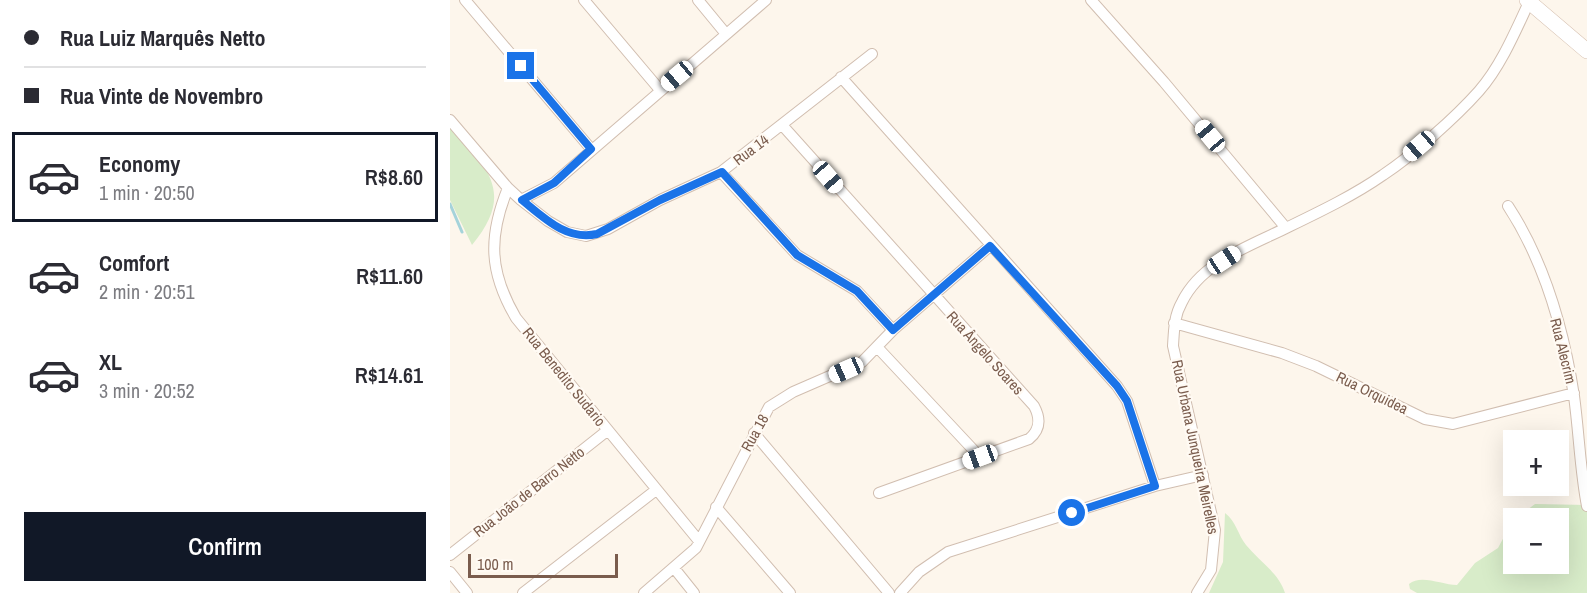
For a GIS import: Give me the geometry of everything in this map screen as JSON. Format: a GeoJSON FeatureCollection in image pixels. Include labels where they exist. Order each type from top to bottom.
{"type":"FeatureCollection","features":[{"type":"Feature","properties":{"kind":"street"},"geometry":{"type":"LineString","coordinates":[[465,0],[591,149]]}},
{"type":"Feature","properties":{"kind":"street"},"geometry":{"type":"LineString","coordinates":[[584,0],[660,90]]}},
{"type":"Feature","properties":{"kind":"street"},"geometry":{"type":"LineString","coordinates":[[698,0],[726,34]]}},
{"type":"Feature","properties":{"kind":"street"},"geometry":{"type":"LineString","coordinates":[[522,200],[554,183],[766,0]]}},
{"type":"Feature","properties":{"kind":"street"},"geometry":{"type":"LineString","coordinates":[[1091,0],[1164,82],[1286,228]]}},
{"type":"Feature","properties":{"kind":"street"},"geometry":{"type":"LineString","coordinates":[[1529,0],[1587,51]]}},
{"type":"Feature","properties":{"kind":"street","name":"Rua Urbana Junqueira Meirelles"},"geometry":{"type":"LineString","coordinates":[[1197,593],[1211,570],[1215,530],[1173,346],[1174,323],[1181,302],[1194,283],[1212,267],[1384,175],[1480,90],[1497,64],[1529,0]]}},
{"type":"Feature","properties":{"kind":"street","name":"Rua 14"},"geometry":{"type":"LineString","coordinates":[[450,120],[508,188],[522,200],[548,221],[567,232],[586,236],[608,229],[660,200],[722,172],[872,54]]}},
{"type":"Feature","properties":{"kind":"street"},"geometry":{"type":"LineString","coordinates":[[841,77],[1117,386],[1127,401],[1155,486]]}},
{"type":"Feature","properties":{"kind":"street","name":"Rua Ângelo Soares"},"geometry":{"type":"LineString","coordinates":[[783,126],[1034,406],[1039,418],[1036,430],[1029,439],[879,493]]}},
{"type":"Feature","properties":{"kind":"street"},"geometry":{"type":"LineString","coordinates":[[722,172],[797,255],[857,291],[893,330]]}},
{"type":"Feature","properties":{"kind":"street","name":"Rua Benedito Sudario"},"geometry":{"type":"LineString","coordinates":[[508,188],[495,224],[495,271],[501,292],[516,318],[699,541]]}},
{"type":"Feature","properties":{"kind":"street","name":"Rua Alecrim"},"geometry":{"type":"LineString","coordinates":[[1508,206],[1524,230],[1543,276],[1574,393],[1587,506]]}},
{"type":"Feature","properties":{"kind":"street","name":"Rua 18"},"geometry":{"type":"LineString","coordinates":[[644,593],[692,553],[769,408],[780,399],[846,370],[878,348],[893,330],[990,246]]}},
{"type":"Feature","properties":{"kind":"street","name":"Rua Orquidea"},"geometry":{"type":"LineString","coordinates":[[1174,323],[1282,353],[1316,366],[1425,419],[1453,424],[1574,393]]}},
{"type":"Feature","properties":{"kind":"street"},"geometry":{"type":"LineString","coordinates":[[878,348],[980,457]]}},
{"type":"Feature","properties":{"kind":"street","name":"Rua João de Barro Netto"},"geometry":{"type":"LineString","coordinates":[[450,555],[608,430]]}},
{"type":"Feature","properties":{"kind":"street"},"geometry":{"type":"LineString","coordinates":[[754,433],[889,593]]}},
{"type":"Feature","properties":{"kind":"street"},"geometry":{"type":"LineString","coordinates":[[900,593],[919,572],[948,552],[1155,486],[1203,476]]}},
{"type":"Feature","properties":{"kind":"street"},"geometry":{"type":"LineString","coordinates":[[523,593],[656,490]]}},
{"type":"Feature","properties":{"kind":"street"},"geometry":{"type":"LineString","coordinates":[[716,507],[790,593]]}},
{"type":"Feature","properties":{"kind":"street"},"geometry":{"type":"LineString","coordinates":[[674,568],[694,593]]}},
{"type":"Feature","properties":{"kind":"street"},"geometry":{"type":"LineString","coordinates":[[450,572],[467,593]]}},
{"type":"Feature","properties":{"kind":"green space"},"geometry":{"type":"Polygon","coordinates":[[[450,126],[485,168],[494,195],[492,210],[485,226],[472,245],[450,200],[450,126]]]}},
{"type":"Feature","properties":{"kind":"green space"},"geometry":{"type":"Polygon","coordinates":[[[1535,504],[1587,505],[1587,593],[1417,593],[1410,589],[1409,584],[1419,580],[1457,585],[1475,563],[1498,548],[1503,539],[1503,574],[1569,574],[1569,508],[1530,508],[1535,504]]]}},
{"type":"Feature","properties":{"kind":"green space"},"geometry":{"type":"Polygon","coordinates":[[[1225,513],[1232,520],[1246,545],[1278,579],[1285,593],[1209,593],[1223,562],[1225,513]]]}},
{"type":"Feature","properties":{"kind":"waterway"},"geometry":{"type":"LineString","coordinates":[[450,204],[462,232]]}},
{"type":"Feature","properties":{"kind":"route"},"geometry":{"type":"LineString","coordinates":[[521,66],[591,149],[554,183],[540,193],[522,200],[548,221],[567,232],[586,236],[597,234],[660,200],[722,172],[797,255],[857,291],[893,330],[990,246],[1117,386],[1127,401],[1155,486],[1072,513]]}}]}
